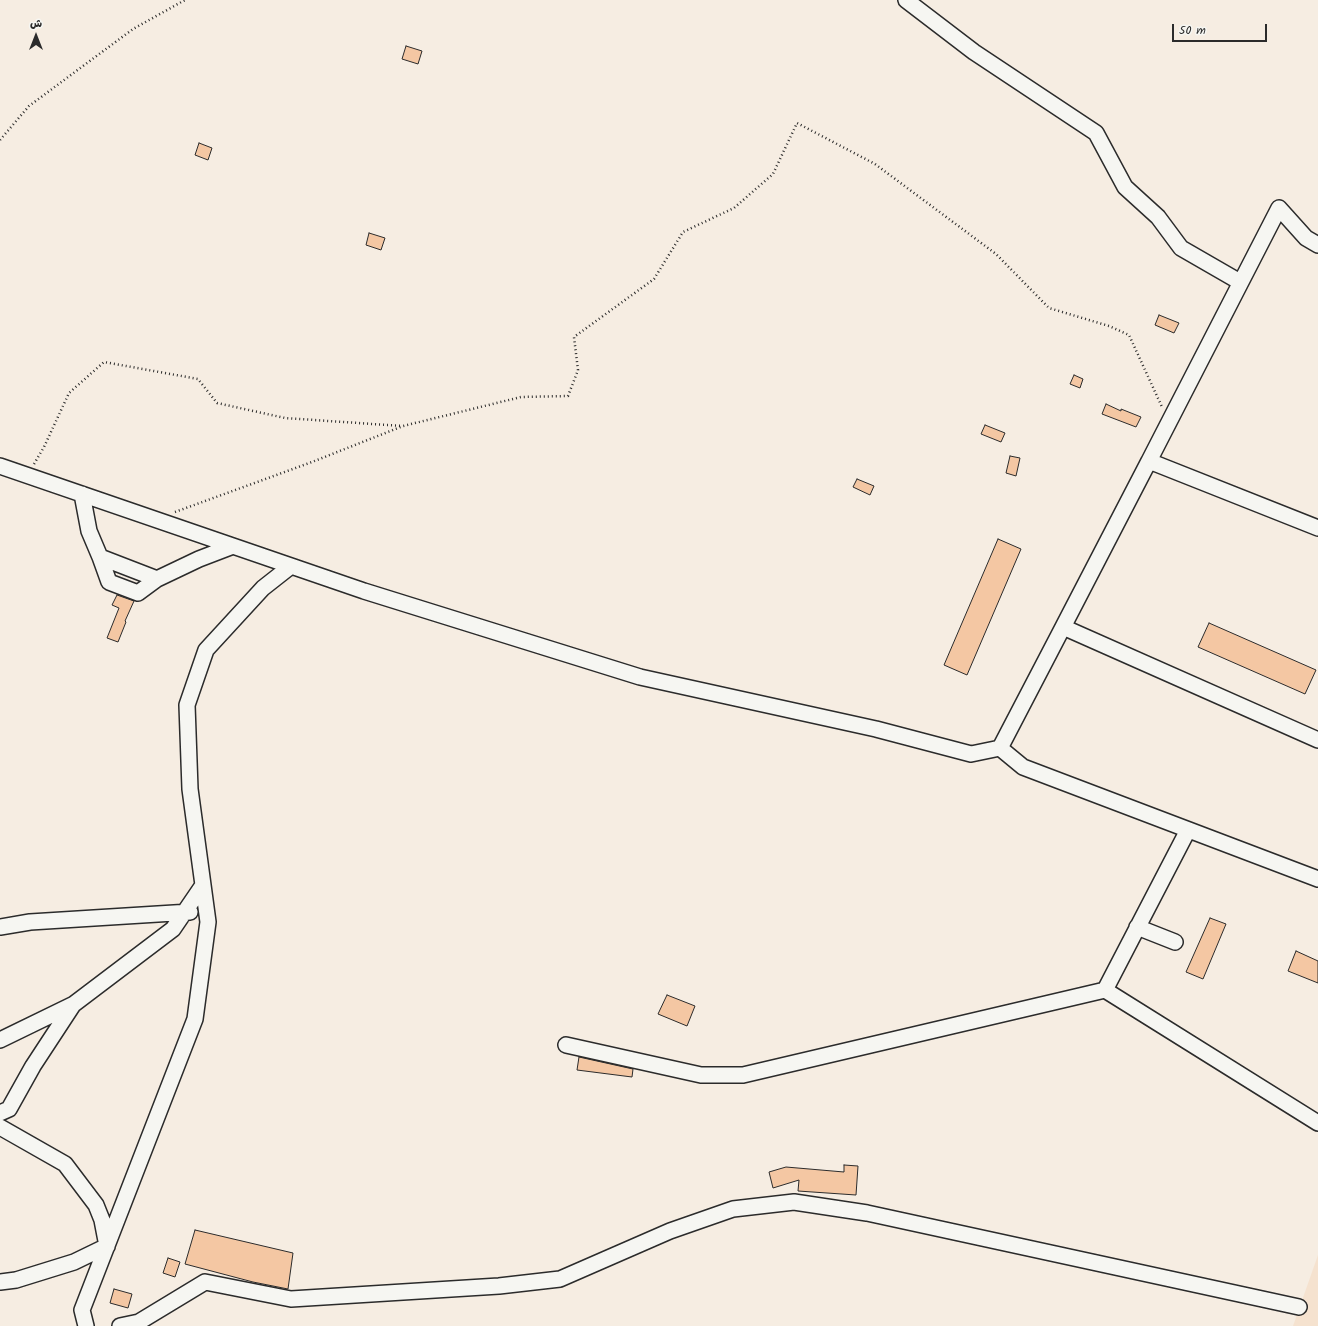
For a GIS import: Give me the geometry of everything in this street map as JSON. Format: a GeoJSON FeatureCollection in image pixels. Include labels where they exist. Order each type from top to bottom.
{"type":"FeatureCollection","features":[{"type":"Feature","properties":{"kind":"lane"},"geometry":{"type":"LineString","coordinates":[[906,0],[974,52],[1096,133],[1125,187],[1158,217],[1181,248],[1240,282]]}},
{"type":"Feature","properties":{"kind":"lane"},"geometry":{"type":"LineString","coordinates":[[1000,748],[1279,208],[1306,238],[1318,245]]}},
{"type":"Feature","properties":{"kind":"lane"},"geometry":{"type":"LineString","coordinates":[[1148,461],[1318,528]]}},
{"type":"Feature","properties":{"kind":"lane"},"geometry":{"type":"LineString","coordinates":[[0,466],[371,593],[640,677],[876,729],[971,754],[1000,748]]}},
{"type":"Feature","properties":{"kind":"lane"},"geometry":{"type":"LineString","coordinates":[[82,494],[89,531],[109,582],[138,594],[157,579],[199,559],[233,546]]}},
{"type":"Feature","properties":{"kind":"lane"},"geometry":{"type":"LineString","coordinates":[[100,557],[157,579]]}},
{"type":"Feature","properties":{"kind":"lane"},"geometry":{"type":"LineString","coordinates":[[86,1326],[82,1310],[195,1019],[208,922],[190,789],[187,705],[206,650],[263,588],[291,566]]}},
{"type":"Feature","properties":{"kind":"lane"},"geometry":{"type":"LineString","coordinates":[[1063,627],[1318,740]]}},
{"type":"Feature","properties":{"kind":"lane"},"geometry":{"type":"LineString","coordinates":[[1000,748],[1023,767],[1318,879]]}},
{"type":"Feature","properties":{"kind":"lane"},"geometry":{"type":"LineString","coordinates":[[1105,990],[1188,830]]}},
{"type":"Feature","properties":{"kind":"lane"},"geometry":{"type":"LineString","coordinates":[[0,1040],[74,1004],[172,929],[203,884]]}},
{"type":"Feature","properties":{"kind":"lane"},"geometry":{"type":"LineString","coordinates":[[0,927],[30,922],[184,913],[207,910]]}},
{"type":"Feature","properties":{"kind":"lane"},"geometry":{"type":"LineString","coordinates":[[1137,927],[1174,942]]}},
{"type":"Feature","properties":{"kind":"lane"},"geometry":{"type":"LineString","coordinates":[[566,1045],[701,1075],[744,1075],[1105,990],[1318,1123]]}},
{"type":"Feature","properties":{"kind":"lane"},"geometry":{"type":"LineString","coordinates":[[0,1113],[9,1109],[33,1066],[74,1004]]}},
{"type":"Feature","properties":{"kind":"lane"},"geometry":{"type":"LineString","coordinates":[[0,1127],[66,1164],[96,1204],[102,1220],[107,1246]]}},
{"type":"Feature","properties":{"kind":"lane"},"geometry":{"type":"LineString","coordinates":[[120,1326],[139,1322],[205,1282],[291,1299],[499,1286],[560,1280],[670,1231],[733,1209],[794,1202],[867,1213],[1300,1307]]}},
{"type":"Feature","properties":{"kind":"lane"},"geometry":{"type":"LineString","coordinates":[[0,1282],[16,1280],[74,1262],[107,1246]]}},
{"type":"Feature","properties":{"kind":"path"},"geometry":{"type":"LineString","coordinates":[[0,140],[29,106],[133,29],[185,0]]}},
{"type":"Feature","properties":{"kind":"path"},"geometry":{"type":"LineString","coordinates":[[156,519],[312,462],[403,426],[521,397],[568,396],[578,370],[574,337],[654,278],[683,232],[734,208],[773,174],[797,123],[875,164],[996,254],[1049,308],[1109,326],[1129,336],[1169,421]]}},
{"type":"Feature","properties":{"kind":"path"},"geometry":{"type":"LineString","coordinates":[[28,475],[44,447],[69,393],[104,362],[198,379],[217,403],[285,418],[403,426]]}},
{"type":"Feature","properties":{"kind":"shaded area"},"geometry":{"type":"Polygon","coordinates":[[[1318,1255],[1318,1326],[1293,1326],[1318,1255]]]}},
{"type":"Feature","properties":{"kind":"building"},"geometry":{"type":"Polygon","coordinates":[[[406,46],[422,51],[418,64],[402,59],[406,46]]]}},
{"type":"Feature","properties":{"kind":"building"},"geometry":{"type":"Polygon","coordinates":[[[199,143],[212,148],[208,160],[195,155],[199,143]]]}},
{"type":"Feature","properties":{"kind":"building"},"geometry":{"type":"Polygon","coordinates":[[[369,233],[385,238],[381,250],[366,245],[369,233]]]}},
{"type":"Feature","properties":{"kind":"building"},"geometry":{"type":"Polygon","coordinates":[[[1159,315],[1179,323],[1174,333],[1155,325],[1159,315]]]}},
{"type":"Feature","properties":{"kind":"building"},"geometry":{"type":"Polygon","coordinates":[[[1074,375],[1083,379],[1080,388],[1070,384],[1074,375]]]}},
{"type":"Feature","properties":{"kind":"building"},"geometry":{"type":"Polygon","coordinates":[[[1106,404],[1121,411],[1121,409],[1141,417],[1136,427],[1102,414],[1106,404]]]}},
{"type":"Feature","properties":{"kind":"building"},"geometry":{"type":"Polygon","coordinates":[[[985,425],[1005,433],[1001,442],[981,434],[985,425]]]}},
{"type":"Feature","properties":{"kind":"building"},"geometry":{"type":"Polygon","coordinates":[[[1010,456],[1020,458],[1016,476],[1006,473],[1010,456]]]}},
{"type":"Feature","properties":{"kind":"building"},"geometry":{"type":"Polygon","coordinates":[[[857,479],[874,486],[870,495],[853,487],[857,479]]]}},
{"type":"Feature","properties":{"kind":"building"},"geometry":{"type":"Polygon","coordinates":[[[998,539],[1021,549],[967,675],[944,665],[998,539]]]}},
{"type":"Feature","properties":{"kind":"building"},"geometry":{"type":"Polygon","coordinates":[[[117,595],[134,601],[118,642],[107,638],[119,608],[112,605],[117,595]]]}},
{"type":"Feature","properties":{"kind":"building"},"geometry":{"type":"Polygon","coordinates":[[[1209,623],[1316,670],[1305,694],[1198,647],[1209,623]]]}},
{"type":"Feature","properties":{"kind":"building"},"geometry":{"type":"Polygon","coordinates":[[[1210,918],[1226,924],[1203,979],[1186,972],[1210,918]]]}},
{"type":"Feature","properties":{"kind":"building"},"geometry":{"type":"Polygon","coordinates":[[[1296,951],[1318,961],[1318,983],[1288,971],[1296,951]]]}},
{"type":"Feature","properties":{"kind":"building"},"geometry":{"type":"Polygon","coordinates":[[[667,995],[695,1006],[687,1026],[658,1014],[667,995]]]}},
{"type":"Feature","properties":{"kind":"building"},"geometry":{"type":"Polygon","coordinates":[[[579,1057],[633,1069],[632,1077],[577,1070],[579,1057]]]}},
{"type":"Feature","properties":{"kind":"building"},"geometry":{"type":"Polygon","coordinates":[[[844,1165],[858,1166],[856,1195],[798,1191],[799,1180],[773,1188],[769,1172],[786,1167],[844,1172],[844,1165]]]}},
{"type":"Feature","properties":{"kind":"building"},"geometry":{"type":"Polygon","coordinates":[[[195,1230],[293,1253],[288,1289],[253,1282],[185,1264],[195,1230]]]}},
{"type":"Feature","properties":{"kind":"building"},"geometry":{"type":"Polygon","coordinates":[[[168,1258],[180,1262],[175,1277],[163,1273],[168,1258]]]}},
{"type":"Feature","properties":{"kind":"building"},"geometry":{"type":"Polygon","coordinates":[[[114,1289],[132,1294],[128,1308],[110,1303],[114,1289]]]}}]}
